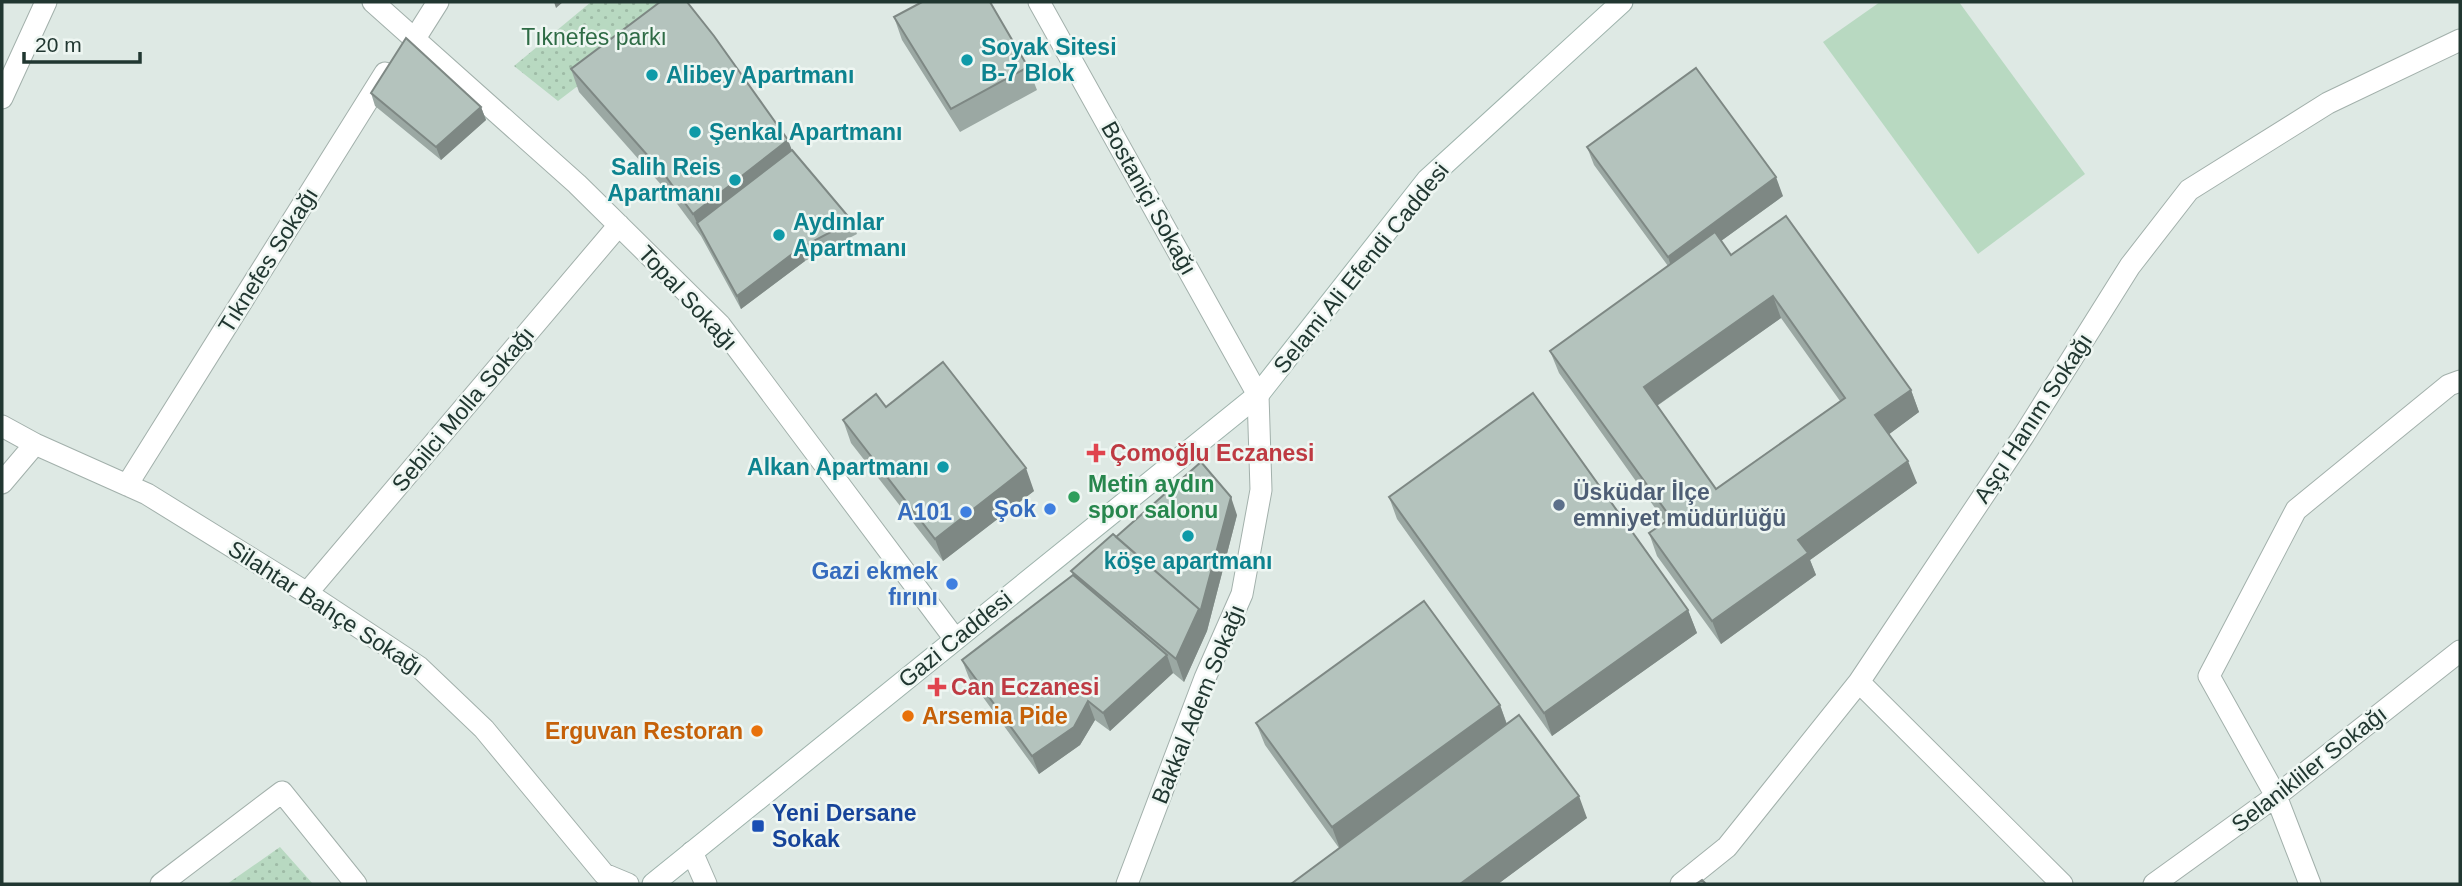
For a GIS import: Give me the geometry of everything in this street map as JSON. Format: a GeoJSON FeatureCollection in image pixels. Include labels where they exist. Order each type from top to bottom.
{"type":"FeatureCollection","features":[{"type":"Feature","properties":{"kind":"street"},"geometry":{"type":"LineString","coordinates":[[2,98],[46,2]]}},
{"type":"Feature","properties":{"kind":"street","name":"Topal Sokağı"},"geometry":{"type":"LineString","coordinates":[[373,2],[405,46],[577,184],[720,325],[955,639]]}},
{"type":"Feature","properties":{"kind":"street","name":"Tıknefes Sokağı"},"geometry":{"type":"LineString","coordinates":[[127,485],[405,46],[438,2]]}},
{"type":"Feature","properties":{"kind":"street","name":"Bostaniçi Sokağı"},"geometry":{"type":"LineString","coordinates":[[1038,2],[1258,395]]}},
{"type":"Feature","properties":{"kind":"street","name":"Selami Ali Efendi Caddesi"},"geometry":{"type":"LineString","coordinates":[[1258,395],[1427,180],[1622,2]]}},
{"type":"Feature","properties":{"kind":"street","name":"Aşçı Hanım Sokağı"},"geometry":{"type":"LineString","coordinates":[[1681,884],[1727,847],[1859,682],[2024,435],[2130,266],[2189,190],[2328,103],[2460,40]]}},
{"type":"Feature","properties":{"kind":"street","name":"Sebilci Molla Sokağı"},"geometry":{"type":"LineString","coordinates":[[307,593],[619,225]]}},
{"type":"Feature","properties":{"kind":"street"},"geometry":{"type":"LineString","coordinates":[[2310,884],[2276,796],[2210,676],[2296,510],[2449,385],[2460,382]]}},
{"type":"Feature","properties":{"kind":"street","name":"Gazi Caddesi"},"geometry":{"type":"LineString","coordinates":[[653,884],[1258,395]]}},
{"type":"Feature","properties":{"kind":"street","name":"Bakkal Adem Sokağı"},"geometry":{"type":"LineString","coordinates":[[1127,884],[1205,678],[1242,594],[1261,490],[1258,395]]}},
{"type":"Feature","properties":{"kind":"street","name":"Silahtar Bahçe Sokağı"},"geometry":{"type":"LineString","coordinates":[[2,426],[35,444],[147,494],[307,593],[419,667],[484,729],[604,874],[628,884]]}},
{"type":"Feature","properties":{"kind":"street"},"geometry":{"type":"LineString","coordinates":[[2,483],[35,444]]}},
{"type":"Feature","properties":{"kind":"street","name":"Selanikliler Sokağı"},"geometry":{"type":"LineString","coordinates":[[2154,884],[2276,796],[2460,651]]}},
{"type":"Feature","properties":{"kind":"street"},"geometry":{"type":"LineString","coordinates":[[1859,682],[2062,884]]}},
{"type":"Feature","properties":{"kind":"street"},"geometry":{"type":"LineString","coordinates":[[161,884],[282,792],[356,884]]}},
{"type":"Feature","properties":{"kind":"street"},"geometry":{"type":"LineString","coordinates":[[692,852],[706,884]]}},
{"type":"Feature","properties":{"kind":"green space","name":"Tıknefes parkı"},"geometry":{"type":"Polygon","coordinates":[[[591,2],[688,2],[558,101],[514,66],[591,2]]]}},
{"type":"Feature","properties":{"kind":"green space"},"geometry":{"type":"Polygon","coordinates":[[[1880,2],[1959,2],[2085,174],[1978,254],[1823,42],[1880,2]]]}},
{"type":"Feature","properties":{"kind":"green space"},"geometry":{"type":"Polygon","coordinates":[[[280,847],[313,884],[227,884],[280,847]]]}},
{"type":"Feature","properties":{"kind":"building"},"geometry":{"type":"Polygon","coordinates":[[[660,2],[687,2],[788,140],[693,214],[664,174],[571,69],[660,2]]]}},
{"type":"Feature","properties":{"kind":"building","name":"Soyak Sitesi B-7 Blok"},"geometry":{"type":"Polygon","coordinates":[[[922,2],[990,2],[1028,67],[951,109],[894,17],[922,2]]]}},
{"type":"Feature","properties":{"kind":"building"},"geometry":{"type":"Polygon","coordinates":[[[406,38],[481,107],[436,147],[371,93],[406,38]]]}},
{"type":"Feature","properties":{"kind":"building"},"geometry":{"type":"Polygon","coordinates":[[[1696,68],[1776,177],[1668,257],[1587,147],[1696,68]]]}},
{"type":"Feature","properties":{"kind":"building","name":"Aydınlar Apartmanı"},"geometry":{"type":"Polygon","coordinates":[[[792,150],[852,221],[800,248],[737,296],[697,223],[792,150]]]}},
{"type":"Feature","properties":{"kind":"building"},"geometry":{"type":"Polygon","coordinates":[[[1786,216],[1911,390],[1875,415],[1908,461],[1798,540],[1808,553],[1712,621],[1649,533],[1671,518],[1550,351],[1715,232],[1731,255],[1786,216]],[[1773,296],[1644,387],[1716,489],[1845,398],[1773,296]]]}},
{"type":"Feature","properties":{"kind":"building","name":"Alkan Apartmanı"},"geometry":{"type":"Polygon","coordinates":[[[943,362],[1026,468],[935,539],[843,420],[876,394],[886,407],[943,362]]]}},
{"type":"Feature","properties":{"kind":"building"},"geometry":{"type":"Polygon","coordinates":[[[1533,393],[1688,610],[1544,713],[1389,497],[1533,393]]]}},
{"type":"Feature","properties":{"kind":"building","name":"köşe apartmanı"},"geometry":{"type":"Polygon","coordinates":[[[1201,462],[1231,497],[1200,613],[1199,609],[1116,537],[1201,462]]]}},
{"type":"Feature","properties":{"kind":"building"},"geometry":{"type":"Polygon","coordinates":[[[1113,534],[1199,609],[1176,659],[1071,571],[1113,534]]]}},
{"type":"Feature","properties":{"kind":"building"},"geometry":{"type":"Polygon","coordinates":[[[1073,575],[1167,655],[1103,713],[1088,701],[1074,727],[1032,756],[962,660],[1073,575]]]}},
{"type":"Feature","properties":{"kind":"building"},"geometry":{"type":"Polygon","coordinates":[[[1424,601],[1500,705],[1332,827],[1256,723],[1424,601]]]}},
{"type":"Feature","properties":{"kind":"building"},"geometry":{"type":"Polygon","coordinates":[[[1519,715],[1579,796],[1460,884],[1291,884],[1519,715]]]}},
{"type":"Feature","properties":{"kind":"place","name":"Soyak Sitesi B-7 Blok"},"geometry":{"type":"Point","coordinates":[967,60]}},
{"type":"Feature","properties":{"kind":"place","name":"Alibey Apartmanı"},"geometry":{"type":"Point","coordinates":[652,75]}},
{"type":"Feature","properties":{"kind":"place","name":"Şenkal Apartmanı"},"geometry":{"type":"Point","coordinates":[695,132]}},
{"type":"Feature","properties":{"kind":"place","name":"Salih Reis Apartmanı"},"geometry":{"type":"Point","coordinates":[735,180]}},
{"type":"Feature","properties":{"kind":"place","name":"Aydınlar Apartmanı"},"geometry":{"type":"Point","coordinates":[779,235]}},
{"type":"Feature","properties":{"kind":"place","name":"Çomoğlu Eczanesi"},"geometry":{"type":"Point","coordinates":[1096,453]}},
{"type":"Feature","properties":{"kind":"place","name":"Alkan Apartmanı"},"geometry":{"type":"Point","coordinates":[943,467]}},
{"type":"Feature","properties":{"kind":"place","name":"Metin aydın spor salonu"},"geometry":{"type":"Point","coordinates":[1074,497]}},
{"type":"Feature","properties":{"kind":"place","name":"Üsküdar İlçe emniyet müdürlüğü"},"geometry":{"type":"Point","coordinates":[1559,505]}},
{"type":"Feature","properties":{"kind":"place","name":"Şok"},"geometry":{"type":"Point","coordinates":[1050,509]}},
{"type":"Feature","properties":{"kind":"place","name":"A101"},"geometry":{"type":"Point","coordinates":[966,512]}},
{"type":"Feature","properties":{"kind":"place","name":"köşe apartmanı"},"geometry":{"type":"Point","coordinates":[1188,536]}},
{"type":"Feature","properties":{"kind":"place","name":"Gazi ekmek fırını"},"geometry":{"type":"Point","coordinates":[952,584]}},
{"type":"Feature","properties":{"kind":"place","name":"Can Eczanesi"},"geometry":{"type":"Point","coordinates":[937,687]}},
{"type":"Feature","properties":{"kind":"place","name":"Arsemia Pide"},"geometry":{"type":"Point","coordinates":[908,716]}},
{"type":"Feature","properties":{"kind":"place","name":"Erguvan Restoran"},"geometry":{"type":"Point","coordinates":[757,731]}},
{"type":"Feature","properties":{"kind":"place","name":"Yeni Dersane Sokak"},"geometry":{"type":"Point","coordinates":[758,826]}}]}
